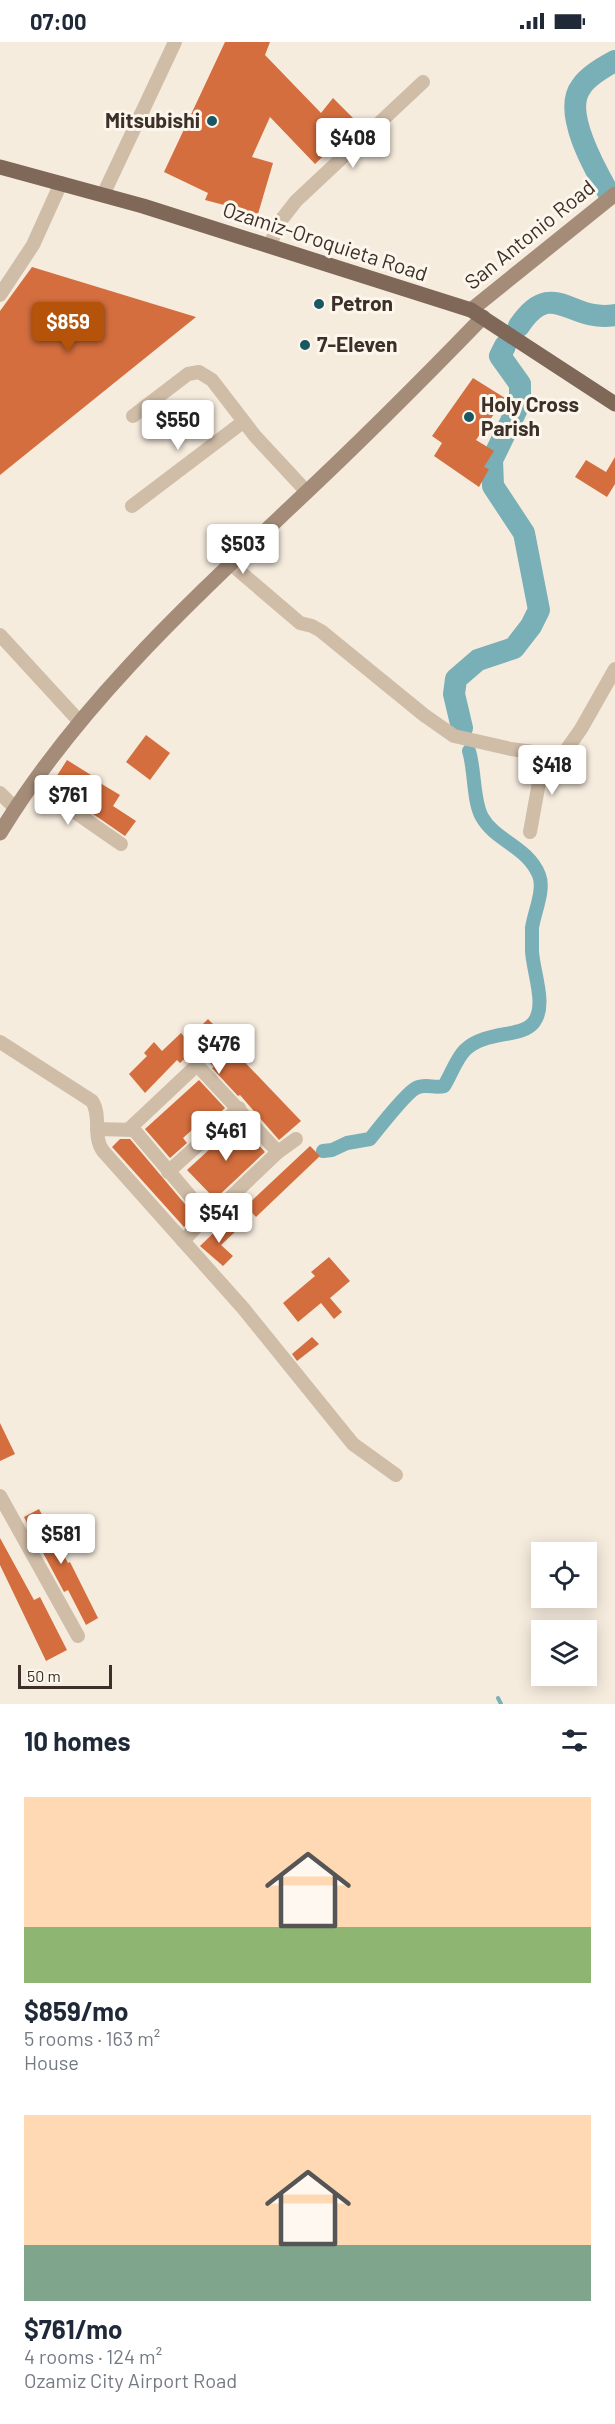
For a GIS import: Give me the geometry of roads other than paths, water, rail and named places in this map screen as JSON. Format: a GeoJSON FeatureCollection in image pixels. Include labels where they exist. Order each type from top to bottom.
{"type":"FeatureCollection","features":[{"type":"Feature","properties":{"kind":"main road","name":"Ozamiz-Oroquieta Road"},"geometry":{"type":"LineString","coordinates":[[0,167],[103,195],[269,246],[477,314],[615,404]]}},
{"type":"Feature","properties":{"kind":"main road","name":"San Antonio Road"},"geometry":{"type":"LineString","coordinates":[[0,833],[56,751],[120,675],[231,564],[370,432],[477,314],[615,194]]}},
{"type":"Feature","properties":{"kind":"street"},"geometry":{"type":"LineString","coordinates":[[103,195],[174,42]]}},
{"type":"Feature","properties":{"kind":"street"},"geometry":{"type":"LineString","coordinates":[[269,246],[282,219],[296,201],[423,82]]}},
{"type":"Feature","properties":{"kind":"street"},"geometry":{"type":"LineString","coordinates":[[0,295],[33,245],[61,183]]}},
{"type":"Feature","properties":{"kind":"street"},"geometry":{"type":"LineString","coordinates":[[133,416],[188,374],[196,371],[208,376],[243,422],[307,492]]}},
{"type":"Feature","properties":{"kind":"street"},"geometry":{"type":"LineString","coordinates":[[132,506],[243,422]]}},
{"type":"Feature","properties":{"kind":"street"},"geometry":{"type":"LineString","coordinates":[[231,564],[300,623],[312,626],[321,632],[424,715],[454,736],[544,755],[562,756],[566,753],[615,669]]}},
{"type":"Feature","properties":{"kind":"street"},"geometry":{"type":"LineString","coordinates":[[0,634],[80,722]]}},
{"type":"Feature","properties":{"kind":"street"},"geometry":{"type":"LineString","coordinates":[[530,832],[544,755]]}},
{"type":"Feature","properties":{"kind":"street"},"geometry":{"type":"LineString","coordinates":[[33,783],[121,844]]}},
{"type":"Feature","properties":{"kind":"street"},"geometry":{"type":"LineString","coordinates":[[0,793],[15,808]]}},
{"type":"Feature","properties":{"kind":"street"},"geometry":{"type":"LineString","coordinates":[[0,1042],[92,1101],[96,1110],[98,1140],[103,1151],[255,1323],[353,1444],[396,1475]]}},
{"type":"Feature","properties":{"kind":"street"},"geometry":{"type":"LineString","coordinates":[[129,1129],[197,1065],[278,1152]]}},
{"type":"Feature","properties":{"kind":"street"},"geometry":{"type":"LineString","coordinates":[[168,1172],[239,1108]]}},
{"type":"Feature","properties":{"kind":"street"},"geometry":{"type":"LineString","coordinates":[[98,1129],[134,1130],[207,1216]]}},
{"type":"Feature","properties":{"kind":"street"},"geometry":{"type":"LineString","coordinates":[[183,1241],[207,1216],[212,1215],[278,1152],[296,1139]]}},
{"type":"Feature","properties":{"kind":"street"},"geometry":{"type":"LineString","coordinates":[[0,1496],[78,1636]]}},
{"type":"Feature","properties":{"kind":"waterway"},"geometry":{"type":"LineString","coordinates":[[608,192],[582,140],[575,111],[576,98],[584,83],[596,72],[615,61]]}},
{"type":"Feature","properties":{"kind":"waterway"},"geometry":{"type":"LineString","coordinates":[[519,326],[531,312],[542,304],[562,305],[599,316],[615,315]]}},
{"type":"Feature","properties":{"kind":"waterway"},"geometry":{"type":"LineString","coordinates":[[462,728],[454,694],[456,679],[478,660],[514,648],[531,626],[539,610],[524,533],[493,486],[492,460],[517,409],[520,396],[520,384],[500,356],[505,346]]}},
{"type":"Feature","properties":{"kind":"waterway"},"geometry":{"type":"LineString","coordinates":[[323,1151],[332,1150],[347,1143],[370,1139],[411,1091],[423,1086],[444,1086],[465,1050],[483,1039],[529,1027],[538,1015],[539,998],[532,951],[532,928],[541,881],[534,865],[527,857],[495,832],[482,817],[477,803],[469,751]]}},
{"type":"Feature","properties":{"kind":"waterway"},"geometry":{"type":"LineString","coordinates":[[498,1698],[501,1704]]}},
{"type":"Feature","properties":{"kind":"place","name":"Mitsubishi"},"geometry":{"type":"Point","coordinates":[212,121]}},
{"type":"Feature","properties":{"kind":"place","name":"Petron"},"geometry":{"type":"Point","coordinates":[319,304]}},
{"type":"Feature","properties":{"kind":"place","name":"7-Eleven"},"geometry":{"type":"Point","coordinates":[305,345]}},
{"type":"Feature","properties":{"kind":"place","name":"Holy Cross Parish"},"geometry":{"type":"Point","coordinates":[469,417]}}]}
